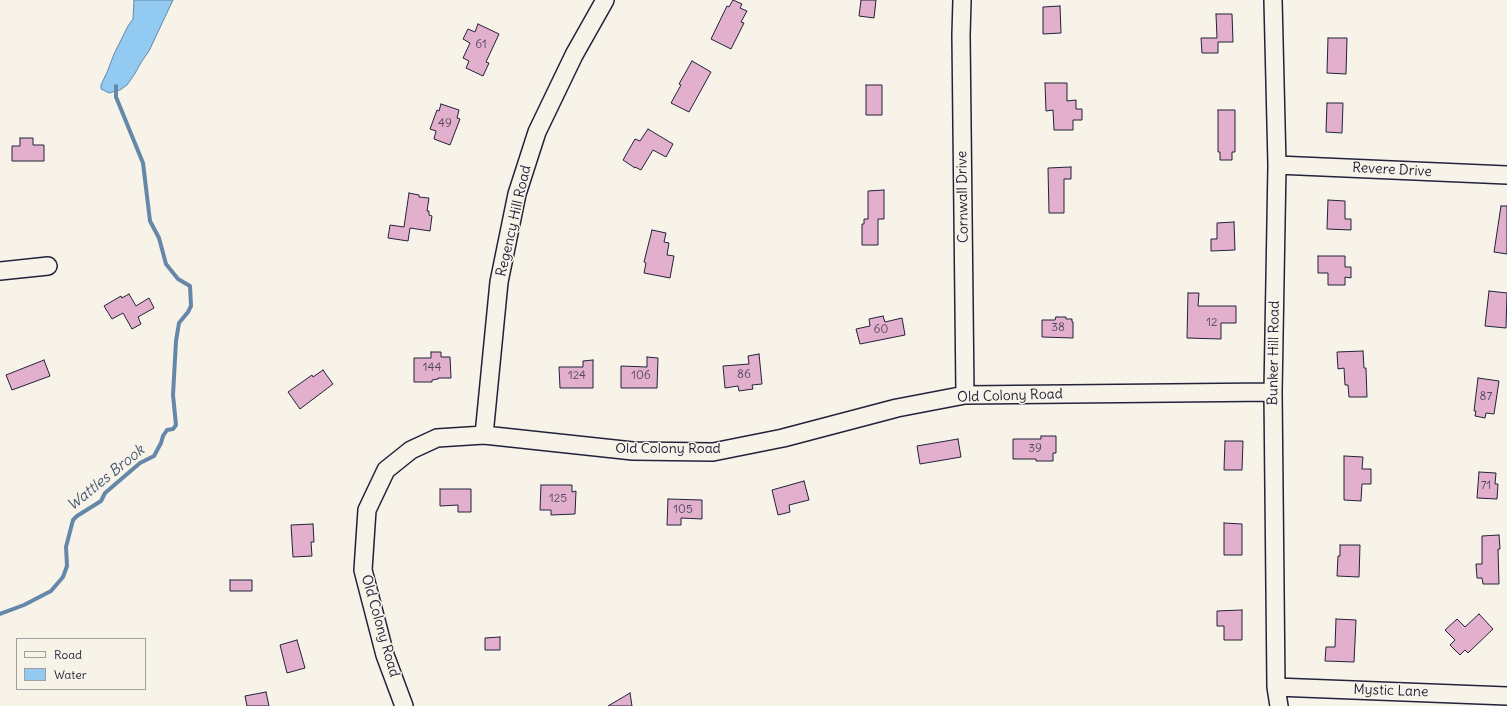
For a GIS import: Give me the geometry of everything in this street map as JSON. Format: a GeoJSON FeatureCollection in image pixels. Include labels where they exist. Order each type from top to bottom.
{"type":"FeatureCollection","features":[{"type":"Feature","properties":{"kind":"street","name":"Regency Hill Road"},"geometry":{"type":"LineString","coordinates":[[484,435],[499,282],[517,194],[537,132],[573,57],[605,0]]}},
{"type":"Feature","properties":{"kind":"street","name":"Cornwall Drive"},"geometry":{"type":"LineString","coordinates":[[962,0],[961,35],[966,395]]}},
{"type":"Feature","properties":{"kind":"street","name":"Bunker Hill Road"},"geometry":{"type":"LineString","coordinates":[[1273,0],[1277,165],[1273,392],[1276,687],[1279,706]]}},
{"type":"Feature","properties":{"kind":"street","name":"Revere Drive"},"geometry":{"type":"LineString","coordinates":[[1277,165],[1507,175]]}},
{"type":"Feature","properties":{"kind":"street"},"geometry":{"type":"LineString","coordinates":[[0,271],[48,266]]}},
{"type":"Feature","properties":{"kind":"street","name":"Old Colony Road"},"geometry":{"type":"LineString","coordinates":[[404,706],[385,655],[363,570],[367,510],[386,470],[411,450],[437,438],[484,435],[633,451],[713,452],[783,438],[897,408],[966,395],[1273,392]]}},
{"type":"Feature","properties":{"kind":"street","name":"Mystic Lane"},"geometry":{"type":"LineString","coordinates":[[1276,687],[1507,696]]}},
{"type":"Feature","properties":{"kind":"water"},"geometry":{"type":"Polygon","coordinates":[[[134,0],[173,0],[149,51],[134,75],[127,85],[120,90],[109,93],[101,89],[101,85],[114,54],[133,19],[134,0]]]}},
{"type":"Feature","properties":{"kind":"building"},"geometry":{"type":"Polygon","coordinates":[[[733,0],[742,4],[740,8],[747,11],[741,22],[744,23],[731,49],[711,39],[727,6],[729,7],[733,0]]]}},
{"type":"Feature","properties":{"kind":"building"},"geometry":{"type":"Polygon","coordinates":[[[861,0],[876,0],[874,18],[859,16],[861,0]]]}},
{"type":"Feature","properties":{"kind":"building"},"geometry":{"type":"Polygon","coordinates":[[[1060,6],[1061,33],[1043,34],[1043,7],[1060,6]]]}},
{"type":"Feature","properties":{"kind":"building"},"geometry":{"type":"Polygon","coordinates":[[[1216,14],[1232,14],[1233,42],[1218,42],[1218,53],[1202,53],[1201,38],[1217,38],[1216,14]]]}},
{"type":"Feature","properties":{"kind":"building"},"geometry":{"type":"Polygon","coordinates":[[[478,24],[499,34],[486,62],[489,63],[483,76],[466,68],[469,61],[463,58],[470,43],[463,39],[468,29],[475,32],[478,24]]]}},
{"type":"Feature","properties":{"kind":"building"},"geometry":{"type":"Polygon","coordinates":[[[1328,38],[1347,38],[1346,74],[1327,73],[1328,38]]]}},
{"type":"Feature","properties":{"kind":"building"},"geometry":{"type":"Polygon","coordinates":[[[692,61],[711,72],[689,112],[671,103],[681,85],[679,84],[692,61]]]}},
{"type":"Feature","properties":{"kind":"building"},"geometry":{"type":"Polygon","coordinates":[[[1045,83],[1067,83],[1067,101],[1076,100],[1076,109],[1082,109],[1082,120],[1073,120],[1073,130],[1054,130],[1053,110],[1046,111],[1045,83]]]}},
{"type":"Feature","properties":{"kind":"building"},"geometry":{"type":"Polygon","coordinates":[[[866,85],[882,85],[882,115],[866,115],[866,85]]]}},
{"type":"Feature","properties":{"kind":"building"},"geometry":{"type":"Polygon","coordinates":[[[1327,103],[1343,103],[1342,133],[1326,132],[1327,103]]]}},
{"type":"Feature","properties":{"kind":"building"},"geometry":{"type":"Polygon","coordinates":[[[441,104],[459,110],[457,118],[460,119],[450,145],[434,139],[436,131],[430,129],[437,110],[439,111],[441,104]]]}},
{"type":"Feature","properties":{"kind":"building"},"geometry":{"type":"Polygon","coordinates":[[[1218,110],[1235,110],[1235,152],[1232,152],[1232,160],[1220,160],[1220,152],[1218,152],[1218,110]]]}},
{"type":"Feature","properties":{"kind":"building"},"geometry":{"type":"Polygon","coordinates":[[[648,129],[673,144],[666,157],[653,150],[641,170],[623,160],[635,139],[640,141],[648,129]]]}},
{"type":"Feature","properties":{"kind":"building"},"geometry":{"type":"Polygon","coordinates":[[[20,138],[33,138],[33,145],[44,145],[44,161],[12,161],[12,146],[20,146],[20,138]]]}},
{"type":"Feature","properties":{"kind":"building"},"geometry":{"type":"Polygon","coordinates":[[[1071,167],[1071,179],[1064,179],[1064,213],[1049,213],[1048,168],[1071,167]]]}},
{"type":"Feature","properties":{"kind":"building"},"geometry":{"type":"Polygon","coordinates":[[[884,190],[884,219],[878,219],[878,245],[862,245],[862,224],[864,224],[864,219],[868,219],[868,191],[884,190]]]}},
{"type":"Feature","properties":{"kind":"building"},"geometry":{"type":"Polygon","coordinates":[[[409,193],[419,195],[419,197],[429,198],[427,211],[429,211],[429,215],[432,216],[430,231],[410,228],[408,241],[388,238],[390,225],[404,227],[409,193]]]}},
{"type":"Feature","properties":{"kind":"building"},"geometry":{"type":"Polygon","coordinates":[[[1328,200],[1345,201],[1345,219],[1351,219],[1351,230],[1327,229],[1328,200]]]}},
{"type":"Feature","properties":{"kind":"building"},"geometry":{"type":"Polygon","coordinates":[[[1501,206],[1507,206],[1507,254],[1494,252],[1501,206]]]}},
{"type":"Feature","properties":{"kind":"building"},"geometry":{"type":"Polygon","coordinates":[[[1234,222],[1235,250],[1211,251],[1211,239],[1217,239],[1217,223],[1234,222]]]}},
{"type":"Feature","properties":{"kind":"building"},"geometry":{"type":"Polygon","coordinates":[[[652,230],[666,233],[664,242],[669,243],[667,255],[674,256],[670,278],[644,273],[646,263],[644,262],[652,230]]]}},
{"type":"Feature","properties":{"kind":"building"},"geometry":{"type":"Polygon","coordinates":[[[1318,256],[1345,256],[1345,267],[1351,267],[1351,278],[1345,277],[1345,285],[1328,285],[1328,273],[1318,273],[1318,256]]]}},
{"type":"Feature","properties":{"kind":"building"},"geometry":{"type":"Polygon","coordinates":[[[1489,291],[1507,293],[1506,328],[1485,326],[1489,291]]]}},
{"type":"Feature","properties":{"kind":"building"},"geometry":{"type":"Polygon","coordinates":[[[1188,293],[1199,293],[1198,306],[1236,306],[1236,323],[1221,323],[1221,339],[1187,338],[1188,293]]]}},
{"type":"Feature","properties":{"kind":"building"},"geometry":{"type":"Polygon","coordinates":[[[129,294],[136,306],[149,298],[154,308],[138,317],[141,324],[132,329],[123,313],[112,319],[104,306],[121,296],[122,298],[129,294]]]}},
{"type":"Feature","properties":{"kind":"building"},"geometry":{"type":"Polygon","coordinates":[[[883,316],[885,322],[902,318],[905,335],[860,344],[856,329],[870,326],[869,319],[883,316]]]}},
{"type":"Feature","properties":{"kind":"building"},"geometry":{"type":"Polygon","coordinates":[[[1056,317],[1066,317],[1066,319],[1072,319],[1073,338],[1042,337],[1042,320],[1055,320],[1056,317]]]}},
{"type":"Feature","properties":{"kind":"building"},"geometry":{"type":"Polygon","coordinates":[[[1363,351],[1364,368],[1366,368],[1367,397],[1349,397],[1348,385],[1345,385],[1344,368],[1338,369],[1337,352],[1363,351]]]}},
{"type":"Feature","properties":{"kind":"building"},"geometry":{"type":"Polygon","coordinates":[[[431,352],[441,352],[441,357],[450,357],[451,378],[438,378],[432,380],[432,382],[414,382],[414,358],[431,358],[431,352]]]}},
{"type":"Feature","properties":{"kind":"building"},"geometry":{"type":"Polygon","coordinates":[[[759,354],[762,384],[752,385],[753,389],[739,391],[738,386],[725,388],[723,366],[749,364],[748,356],[759,354]]]}},
{"type":"Feature","properties":{"kind":"building"},"geometry":{"type":"Polygon","coordinates":[[[647,357],[658,358],[657,388],[621,388],[621,366],[647,367],[647,357]]]}},
{"type":"Feature","properties":{"kind":"building"},"geometry":{"type":"Polygon","coordinates":[[[44,360],[50,376],[12,390],[6,375],[44,360]]]}},
{"type":"Feature","properties":{"kind":"building"},"geometry":{"type":"Polygon","coordinates":[[[593,360],[593,388],[560,388],[559,367],[583,367],[583,361],[593,360]]]}},
{"type":"Feature","properties":{"kind":"building"},"geometry":{"type":"Polygon","coordinates":[[[323,370],[333,384],[300,409],[288,392],[312,375],[313,377],[323,370]]]}},
{"type":"Feature","properties":{"kind":"building"},"geometry":{"type":"Polygon","coordinates":[[[1478,378],[1499,381],[1494,414],[1486,413],[1485,418],[1475,416],[1476,411],[1474,411],[1478,378]]]}},
{"type":"Feature","properties":{"kind":"building"},"geometry":{"type":"Polygon","coordinates":[[[1041,436],[1056,436],[1056,453],[1053,453],[1053,461],[1013,459],[1013,439],[1041,439],[1041,436]]]}},
{"type":"Feature","properties":{"kind":"building"},"geometry":{"type":"Polygon","coordinates":[[[958,439],[961,457],[920,464],[917,446],[958,439]]]}},
{"type":"Feature","properties":{"kind":"building"},"geometry":{"type":"Polygon","coordinates":[[[1225,441],[1243,441],[1242,470],[1224,470],[1225,441]]]}},
{"type":"Feature","properties":{"kind":"building"},"geometry":{"type":"Polygon","coordinates":[[[1344,456],[1363,457],[1362,469],[1371,469],[1371,484],[1362,484],[1361,501],[1344,500],[1344,456]]]}},
{"type":"Feature","properties":{"kind":"building"},"geometry":{"type":"Polygon","coordinates":[[[1479,472],[1496,473],[1495,484],[1498,484],[1497,499],[1477,498],[1479,472]]]}},
{"type":"Feature","properties":{"kind":"building"},"geometry":{"type":"Polygon","coordinates":[[[804,481],[809,500],[789,505],[790,512],[778,515],[772,490],[804,481]]]}},
{"type":"Feature","properties":{"kind":"building"},"geometry":{"type":"Polygon","coordinates":[[[541,485],[572,485],[572,492],[576,491],[575,514],[551,515],[551,510],[540,510],[541,485]]]}},
{"type":"Feature","properties":{"kind":"building"},"geometry":{"type":"Polygon","coordinates":[[[440,489],[471,489],[471,512],[458,512],[458,505],[440,506],[440,489]]]}},
{"type":"Feature","properties":{"kind":"building"},"geometry":{"type":"Polygon","coordinates":[[[668,499],[702,500],[702,519],[681,518],[681,525],[667,525],[668,499]]]}},
{"type":"Feature","properties":{"kind":"building"},"geometry":{"type":"Polygon","coordinates":[[[1224,523],[1242,524],[1242,555],[1224,555],[1224,523]]]}},
{"type":"Feature","properties":{"kind":"building"},"geometry":{"type":"Polygon","coordinates":[[[313,524],[314,542],[311,542],[312,556],[293,557],[291,525],[313,524]]]}},
{"type":"Feature","properties":{"kind":"building"},"geometry":{"type":"Polygon","coordinates":[[[1499,535],[1499,584],[1483,584],[1482,578],[1477,578],[1476,564],[1482,564],[1482,536],[1499,535]]]}},
{"type":"Feature","properties":{"kind":"building"},"geometry":{"type":"Polygon","coordinates":[[[1340,545],[1360,545],[1359,577],[1337,576],[1340,545]]]}},
{"type":"Feature","properties":{"kind":"building"},"geometry":{"type":"Polygon","coordinates":[[[230,580],[252,580],[252,591],[230,591],[230,580]]]}},
{"type":"Feature","properties":{"kind":"building"},"geometry":{"type":"Polygon","coordinates":[[[1242,610],[1242,640],[1224,640],[1224,626],[1217,626],[1217,611],[1242,610]]]}},
{"type":"Feature","properties":{"kind":"building"},"geometry":{"type":"Polygon","coordinates":[[[1479,614],[1493,629],[1468,653],[1465,650],[1460,655],[1450,645],[1455,640],[1445,630],[1457,619],[1465,627],[1479,614]]]}},
{"type":"Feature","properties":{"kind":"building"},"geometry":{"type":"Polygon","coordinates":[[[1336,619],[1356,620],[1354,662],[1325,661],[1326,647],[1335,647],[1336,619]]]}},
{"type":"Feature","properties":{"kind":"building"},"geometry":{"type":"Polygon","coordinates":[[[500,637],[500,650],[485,650],[485,638],[500,637]]]}},
{"type":"Feature","properties":{"kind":"building"},"geometry":{"type":"Polygon","coordinates":[[[297,640],[305,668],[287,673],[280,645],[297,640]]]}},
{"type":"Feature","properties":{"kind":"building"},"geometry":{"type":"Polygon","coordinates":[[[266,692],[269,706],[247,706],[245,696],[266,692]]]}},
{"type":"Feature","properties":{"kind":"building"},"geometry":{"type":"Polygon","coordinates":[[[630,693],[632,706],[608,706],[630,693]]]}},
{"type":"Feature","properties":{"kind":"waterway","name":"Wattles Brook"},"geometry":{"type":"LineString","coordinates":[[0,614],[24,605],[51,591],[63,577],[67,566],[66,547],[73,520],[101,501],[105,493],[140,463],[154,456],[167,430],[173,429],[176,425],[173,395],[176,341],[179,323],[191,306],[190,286],[178,279],[166,264],[159,238],[150,221],[143,163],[116,97],[116,86]]}}]}
